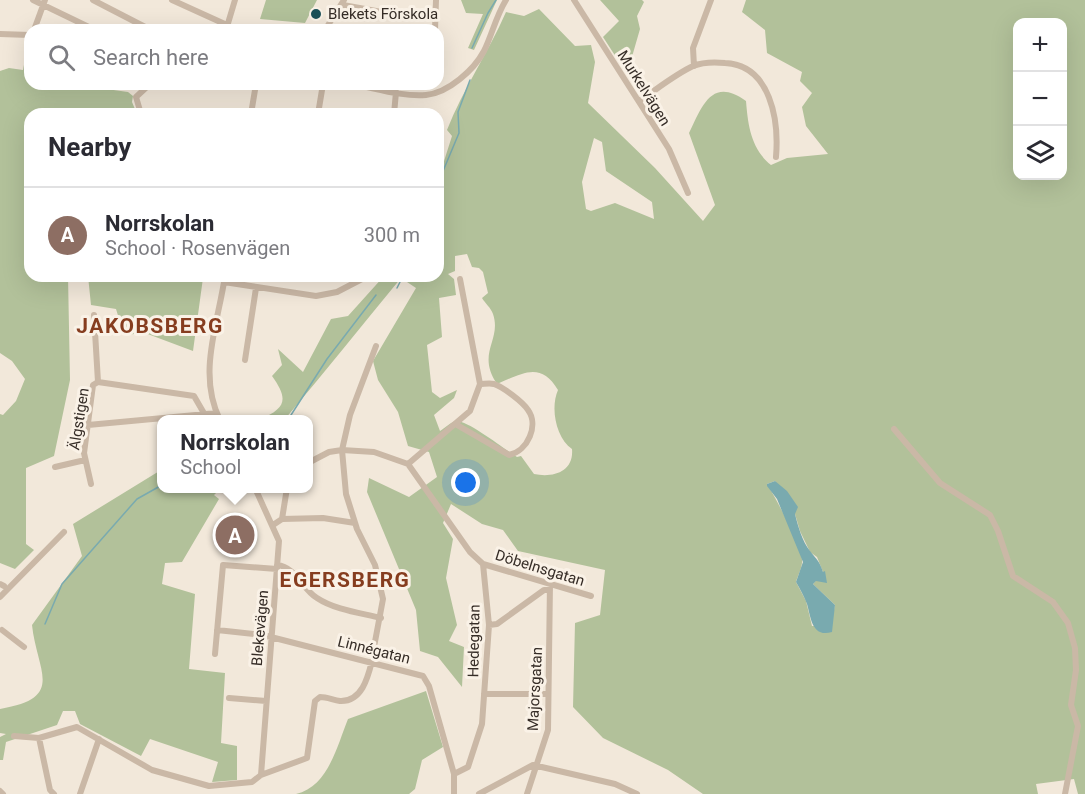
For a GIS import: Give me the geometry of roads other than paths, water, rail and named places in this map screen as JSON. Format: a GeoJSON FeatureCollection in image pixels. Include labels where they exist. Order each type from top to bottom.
{"type":"FeatureCollection","features":[{"type":"Feature","properties":{"kind":"street"},"geometry":{"type":"LineString","coordinates":[[33,0],[44,2],[84,24]]}},
{"type":"Feature","properties":{"kind":"street"},"geometry":{"type":"LineString","coordinates":[[93,0],[139,24]]}},
{"type":"Feature","properties":{"kind":"street"},"geometry":{"type":"LineString","coordinates":[[172,0],[218,24]]}},
{"type":"Feature","properties":{"kind":"street"},"geometry":{"type":"LineString","coordinates":[[227,24],[235,0]]}},
{"type":"Feature","properties":{"kind":"street"},"geometry":{"type":"LineString","coordinates":[[435,24],[436,0]]}},
{"type":"Feature","properties":{"kind":"street"},"geometry":{"type":"LineString","coordinates":[[444,87],[464,75],[484,51],[506,0]]}},
{"type":"Feature","properties":{"kind":"street","name":"Murkelvägen"},"geometry":{"type":"LineString","coordinates":[[574,0],[669,149],[688,193]]}},
{"type":"Feature","properties":{"kind":"street"},"geometry":{"type":"LineString","coordinates":[[694,66],[693,48],[711,0]]}},
{"type":"Feature","properties":{"kind":"street"},"geometry":{"type":"LineString","coordinates":[[36,24],[44,2]]}},
{"type":"Feature","properties":{"kind":"street"},"geometry":{"type":"LineString","coordinates":[[329,24],[344,3],[398,15]]}},
{"type":"Feature","properties":{"kind":"street"},"geometry":{"type":"LineString","coordinates":[[0,34],[24,35]]}},
{"type":"Feature","properties":{"kind":"street"},"geometry":{"type":"LineString","coordinates":[[639,101],[694,66],[714,62],[733,63],[757,77],[770,97],[778,136],[776,157]]}},
{"type":"Feature","properties":{"kind":"street"},"geometry":{"type":"LineString","coordinates":[[139,108],[136,97],[144,90]]}},
{"type":"Feature","properties":{"kind":"street"},"geometry":{"type":"LineString","coordinates":[[252,108],[255,90]]}},
{"type":"Feature","properties":{"kind":"street"},"geometry":{"type":"LineString","coordinates":[[319,108],[322,90]]}},
{"type":"Feature","properties":{"kind":"street"},"geometry":{"type":"LineString","coordinates":[[385,90],[432,94],[439,90]]}},
{"type":"Feature","properties":{"kind":"street"},"geometry":{"type":"LineString","coordinates":[[395,108],[396,92]]}},
{"type":"Feature","properties":{"kind":"street"},"geometry":{"type":"LineString","coordinates":[[408,464],[425,447],[457,424],[470,411],[480,384],[460,279]]}},
{"type":"Feature","properties":{"kind":"street"},"geometry":{"type":"LineString","coordinates":[[94,315],[98,382],[194,396],[206,415],[217,413],[210,394],[208,368],[223,282]]}},
{"type":"Feature","properties":{"kind":"street"},"geometry":{"type":"LineString","coordinates":[[235,282],[256,288],[323,296],[356,282]]}},
{"type":"Feature","properties":{"kind":"street"},"geometry":{"type":"LineString","coordinates":[[245,360],[256,288]]}},
{"type":"Feature","properties":{"kind":"street"},"geometry":{"type":"LineString","coordinates":[[374,647],[383,599],[375,565],[355,524],[346,494],[342,450],[350,415],[376,346]]}},
{"type":"Feature","properties":{"kind":"street","name":"Älgstigen"},"geometry":{"type":"LineString","coordinates":[[91,484],[84,453],[93,384],[98,382]]}},
{"type":"Feature","properties":{"kind":"street"},"geometry":{"type":"LineString","coordinates":[[457,424],[509,454],[518,453],[530,439],[531,413],[527,407],[494,384],[480,384]]}},
{"type":"Feature","properties":{"kind":"street"},"geometry":{"type":"LineString","coordinates":[[88,425],[157,419]]}},
{"type":"Feature","properties":{"kind":"street"},"geometry":{"type":"LineString","coordinates":[[894,429],[940,483],[990,515],[998,531],[1013,576],[1053,602],[1068,623],[1075,648],[1076,670],[1071,705],[1078,726],[1065,794]]}},
{"type":"Feature","properties":{"kind":"street"},"geometry":{"type":"LineString","coordinates":[[313,460],[329,452],[342,450],[374,452],[408,464],[470,552],[483,564]]}},
{"type":"Feature","properties":{"kind":"street","name":"Älgstigen"},"geometry":{"type":"LineString","coordinates":[[54,467],[85,460]]}},
{"type":"Feature","properties":{"kind":"street","name":"Blekevägen"},"geometry":{"type":"LineString","coordinates":[[257,493],[279,541],[261,775]]}},
{"type":"Feature","properties":{"kind":"street"},"geometry":{"type":"LineString","coordinates":[[282,519],[286,493]]}},
{"type":"Feature","properties":{"kind":"street"},"geometry":{"type":"LineString","coordinates":[[273,525],[282,519],[323,518],[355,524]]}},
{"type":"Feature","properties":{"kind":"street"},"geometry":{"type":"LineString","coordinates":[[0,597],[64,532]]}},
{"type":"Feature","properties":{"kind":"street","name":"Döbelnsgatan"},"geometry":{"type":"LineString","coordinates":[[483,564],[550,587],[591,596]]}},
{"type":"Feature","properties":{"kind":"street","name":"Hedegatan"},"geometry":{"type":"LineString","coordinates":[[454,774],[468,766],[482,724],[489,625],[483,564]]}},
{"type":"Feature","properties":{"kind":"street"},"geometry":{"type":"LineString","coordinates":[[215,654],[223,565],[277,567],[291,571],[311,594],[324,602],[381,618]]}},
{"type":"Feature","properties":{"kind":"street"},"geometry":{"type":"LineString","coordinates":[[489,625],[497,624],[550,587]]}},
{"type":"Feature","properties":{"kind":"street","name":"Majorsgatan"},"geometry":{"type":"LineString","coordinates":[[527,794],[548,730],[550,587]]}},
{"type":"Feature","properties":{"kind":"street"},"geometry":{"type":"LineString","coordinates":[[1,630],[24,646]]}},
{"type":"Feature","properties":{"kind":"street","name":"Linnégatan"},"geometry":{"type":"LineString","coordinates":[[217,630],[272,637],[423,675],[429,686],[454,774]]}},
{"type":"Feature","properties":{"kind":"street"},"geometry":{"type":"LineString","coordinates":[[14,736],[39,738],[78,727],[152,770],[204,785],[252,782],[261,775],[307,758],[315,701],[320,697],[338,701],[352,699],[365,685],[372,661]]}},
{"type":"Feature","properties":{"kind":"street"},"geometry":{"type":"LineString","coordinates":[[484,694],[548,694]]}},
{"type":"Feature","properties":{"kind":"street"},"geometry":{"type":"LineString","coordinates":[[229,698],[266,701]]}},
{"type":"Feature","properties":{"kind":"street"},"geometry":{"type":"LineString","coordinates":[[39,738],[50,793]]}},
{"type":"Feature","properties":{"kind":"street"},"geometry":{"type":"LineString","coordinates":[[80,794],[99,738]]}},
{"type":"Feature","properties":{"kind":"street"},"geometry":{"type":"LineString","coordinates":[[479,794],[536,766],[615,784],[637,794]]}},
{"type":"Feature","properties":{"kind":"street"},"geometry":{"type":"LineString","coordinates":[[454,774],[454,794]]}},
{"type":"Feature","properties":{"kind":"water"},"geometry":{"type":"Polygon","coordinates":[[[775,481],[787,491],[798,507],[795,514],[803,538],[823,572],[825,571],[827,583],[816,581],[813,584],[835,605],[832,632],[820,632],[813,625],[806,601],[796,582],[803,562],[777,499],[767,486],[775,481]]]}},
{"type":"Feature","properties":{"kind":"waterway"},"geometry":{"type":"LineString","coordinates":[[472,48],[496,0]]}},
{"type":"Feature","properties":{"kind":"waterway"},"geometry":{"type":"LineString","coordinates":[[444,169],[459,133],[458,112],[470,80]]}},
{"type":"Feature","properties":{"kind":"waterway"},"geometry":{"type":"LineString","coordinates":[[397,288],[400,282]]}},
{"type":"Feature","properties":{"kind":"waterway"},"geometry":{"type":"LineString","coordinates":[[291,415],[327,359],[376,295]]}},
{"type":"Feature","properties":{"kind":"waterway"},"geometry":{"type":"LineString","coordinates":[[45,624],[62,584],[137,499],[157,488]]}},
{"type":"Feature","properties":{"kind":"place","name":"Blekets Förskola"},"geometry":{"type":"Point","coordinates":[316,14]}},
{"type":"Feature","properties":{"kind":"place","name":"Norrskolan"},"geometry":{"type":"Point","coordinates":[235,535]}},
{"type":"Feature","properties":{"kind":"district","name":"JAKOBSBERG"},"geometry":{"type":"Point","coordinates":[150,326]}},
{"type":"Feature","properties":{"kind":"district","name":"EGERSBERG"},"geometry":{"type":"Point","coordinates":[345,580]}}]}
